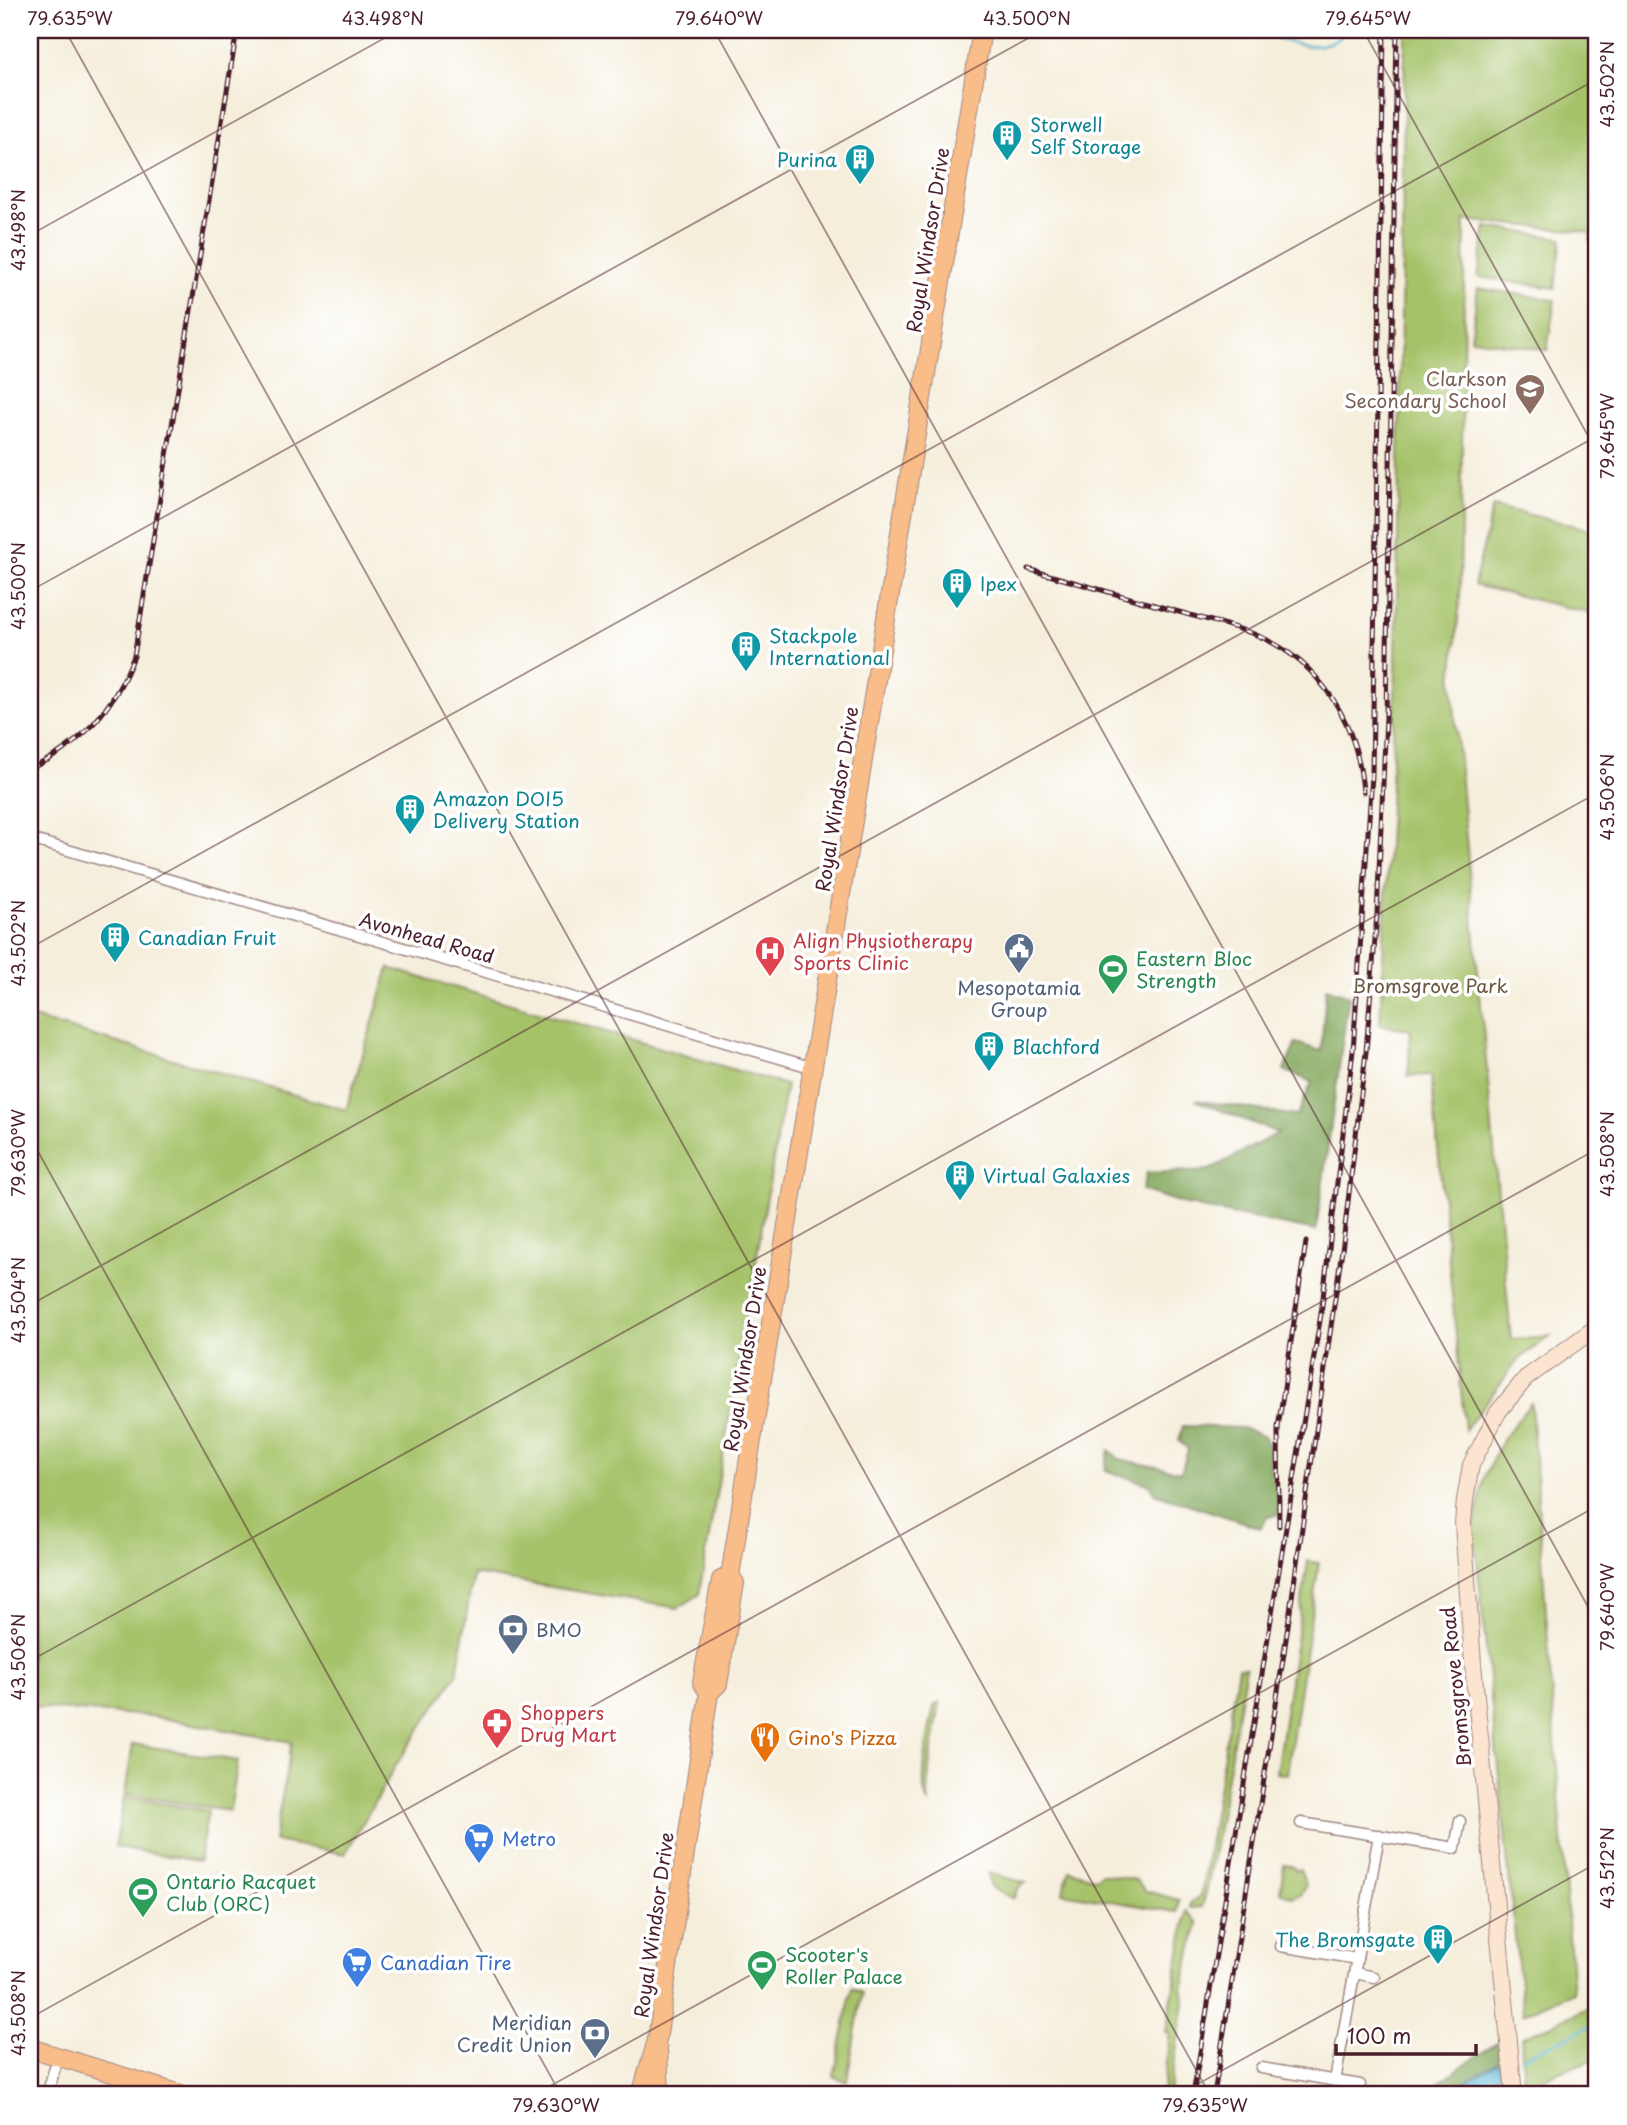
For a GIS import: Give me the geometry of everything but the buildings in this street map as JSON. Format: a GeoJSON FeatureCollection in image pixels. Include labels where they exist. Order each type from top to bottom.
{"type":"FeatureCollection","features":[{"type":"Feature","properties":{"kind":"main road","name":"Royal Windsor Drive"},"geometry":{"type":"LineString","coordinates":[[641,2095],[657,2040],[709,1693],[718,1684],[735,1583],[730,1576],[982,30]]}},
{"type":"Feature","properties":{"kind":"main road","name":"Royal Windsor Drive"},"geometry":{"type":"LineString","coordinates":[[657,2040],[660,2095]]}},
{"type":"Feature","properties":{"kind":"main road"},"geometry":{"type":"LineString","coordinates":[[30,2048],[184,2095]]}},
{"type":"Feature","properties":{"kind":"street","name":"Avonhead Road"},"geometry":{"type":"LineString","coordinates":[[30,839],[814,1068]]}},
{"type":"Feature","properties":{"kind":"street","name":"Bromsgrove Road"},"geometry":{"type":"LineString","coordinates":[[1514,2095],[1468,1605],[1463,1524],[1466,1488],[1471,1465],[1498,1412],[1526,1378],[1597,1327]]}},
{"type":"Feature","properties":{"kind":"street"},"geometry":{"type":"LineString","coordinates":[[1301,1823],[1455,1848],[1460,1821]]}},
{"type":"Feature","properties":{"kind":"street"},"geometry":{"type":"LineString","coordinates":[[1335,2081],[1379,1835]]}},
{"type":"Feature","properties":{"kind":"street"},"geometry":{"type":"LineString","coordinates":[[1281,1947],[1357,1959]]}},
{"type":"Feature","properties":{"kind":"street"},"geometry":{"type":"LineString","coordinates":[[1355,1973],[1374,1977]]}},
{"type":"Feature","properties":{"kind":"street"},"geometry":{"type":"LineString","coordinates":[[47,2095],[58,2057]]}},
{"type":"Feature","properties":{"kind":"street"},"geometry":{"type":"LineString","coordinates":[[1261,2068],[1360,2085]]}},
{"type":"Feature","properties":{"kind":"green space","name":"Bromsgrove Park"},"geometry":{"type":"Polygon","coordinates":[[[1405,30],[1597,30],[1597,241],[1590,241],[1591,233],[1580,231],[1465,220],[1460,598],[1452,682],[1511,1339],[1550,1336],[1519,1359],[1465,1430],[1431,1075],[1408,1076],[1411,1029],[1380,1025],[1396,671],[1405,30]]]}},
{"type":"Feature","properties":{"kind":"green space"},"geometry":{"type":"Polygon","coordinates":[[[1486,227],[1562,238],[1555,288],[1478,277],[1486,227]]]}},
{"type":"Feature","properties":{"kind":"green space"},"geometry":{"type":"Polygon","coordinates":[[[1478,288],[1555,300],[1547,350],[1471,339],[1478,288]]]}},
{"type":"Feature","properties":{"kind":"green space"},"geometry":{"type":"Polygon","coordinates":[[[1493,506],[1597,531],[1597,615],[1474,585],[1493,506]]]}},
{"type":"Feature","properties":{"kind":"green space"},"geometry":{"type":"Polygon","coordinates":[[[389,968],[786,1085],[699,1595],[678,1608],[473,1574],[457,1674],[396,1765],[345,1854],[274,1841],[292,1742],[150,1716],[30,1707],[30,1017],[346,1110],[389,968]]]}},
{"type":"Feature","properties":{"kind":"green space"},"geometry":{"type":"Polygon","coordinates":[[[1326,988],[1349,996],[1316,1231],[1187,1205],[1142,1190],[1147,1173],[1209,1170],[1278,1133],[1195,1100],[1297,1116],[1312,1082],[1284,1070],[1296,1043],[1321,1051],[1326,988]]]}},
{"type":"Feature","properties":{"kind":"green space"},"geometry":{"type":"Polygon","coordinates":[[[1531,1403],[1573,1992],[1523,2014],[1474,1530],[1484,1477],[1504,1437],[1531,1403]]]}},
{"type":"Feature","properties":{"kind":"green space"},"geometry":{"type":"Polygon","coordinates":[[[1183,1426],[1243,1428],[1265,1437],[1270,1454],[1269,1469],[1274,1472],[1280,1504],[1278,1515],[1267,1516],[1261,1528],[1154,1493],[1151,1485],[1105,1470],[1109,1450],[1119,1459],[1181,1472],[1188,1449],[1179,1441],[1183,1426]]]}},
{"type":"Feature","properties":{"kind":"green space"},"geometry":{"type":"Polygon","coordinates":[[[1308,1561],[1319,1563],[1287,1774],[1276,1773],[1308,1561]]]}},
{"type":"Feature","properties":{"kind":"green space"},"geometry":{"type":"Polygon","coordinates":[[[1238,1667],[1246,1667],[1208,1885],[1202,1907],[1190,1908],[1190,1903],[1201,1895],[1238,1667]]]}},
{"type":"Feature","properties":{"kind":"green space"},"geometry":{"type":"Polygon","coordinates":[[[940,1703],[929,1768],[928,1803],[924,1784],[925,1756],[934,1706],[940,1703]]]}},
{"type":"Feature","properties":{"kind":"green space"},"geometry":{"type":"Polygon","coordinates":[[[133,1744],[238,1761],[230,1811],[125,1794],[133,1744]]]}},
{"type":"Feature","properties":{"kind":"green space"},"geometry":{"type":"Polygon","coordinates":[[[124,1797],[208,1811],[199,1861],[115,1847],[124,1797]]]}},
{"type":"Feature","properties":{"kind":"green space"},"geometry":{"type":"Polygon","coordinates":[[[1284,1865],[1300,1869],[1306,1885],[1300,1895],[1292,1897],[1280,1892],[1284,1865]]]}},
{"type":"Feature","properties":{"kind":"green space"},"geometry":{"type":"Polygon","coordinates":[[[1070,1870],[1096,1878],[1101,1874],[1135,1880],[1146,1891],[1179,1900],[1177,1912],[1062,1893],[1070,1870]]]}},
{"type":"Feature","properties":{"kind":"green space"},"geometry":{"type":"Polygon","coordinates":[[[988,1873],[1026,1883],[1019,1887],[1013,1899],[991,1887],[988,1873]]]}},
{"type":"Feature","properties":{"kind":"green space"},"geometry":{"type":"Polygon","coordinates":[[[1187,1911],[1198,1923],[1182,1989],[1185,1997],[1169,2095],[1162,2095],[1170,2033],[1166,2032],[1187,1911]]]}},
{"type":"Feature","properties":{"kind":"green space"},"geometry":{"type":"Polygon","coordinates":[[[852,1988],[862,1993],[847,2081],[834,2077],[852,1988]]]}},
{"type":"Feature","properties":{"kind":"green space"},"geometry":{"type":"Polygon","coordinates":[[[1597,2004],[1597,2058],[1524,2085],[1521,2038],[1597,2004]]]}},
{"type":"Feature","properties":{"kind":"green space"},"geometry":{"type":"Polygon","coordinates":[[[1496,2043],[1500,2061],[1443,2095],[1420,2095],[1496,2043]]]}},
{"type":"Feature","properties":{"kind":"water"},"geometry":{"type":"Polygon","coordinates":[[[1500,2061],[1501,2075],[1463,2095],[1443,2095],[1500,2061]]]}},
{"type":"Feature","properties":{"kind":"waterway"},"geometry":{"type":"LineString","coordinates":[[188,30],[224,40]]}},
{"type":"Feature","properties":{"kind":"waterway"},"geometry":{"type":"LineString","coordinates":[[246,32],[254,30]]}},
{"type":"Feature","properties":{"kind":"waterway"},"geometry":{"type":"LineString","coordinates":[[1248,30],[1287,42],[1313,46],[1337,39],[1348,30]]}},
{"type":"Feature","properties":{"kind":"waterway"},"geometry":{"type":"LineString","coordinates":[[1521,2058],[1597,2023]]}},
{"type":"Feature","properties":{"kind":"railway"},"geometry":{"type":"LineString","coordinates":[[30,769],[65,749],[94,723],[117,692],[134,656],[237,30]]}},
{"type":"Feature","properties":{"kind":"railway"},"geometry":{"type":"LineString","coordinates":[[1193,2095],[1321,1314],[1353,1051],[1372,775],[1384,30]]}},
{"type":"Feature","properties":{"kind":"railway"},"geometry":{"type":"LineString","coordinates":[[1214,2095],[1284,1653],[1343,1243],[1366,1052],[1377,914],[1386,717],[1397,30]]}},
{"type":"Feature","properties":{"kind":"railway"},"geometry":{"type":"LineString","coordinates":[[1028,569],[1234,627],[1277,645],[1316,677],[1344,719],[1360,766],[1363,792]]}},
{"type":"Feature","properties":{"kind":"railway"},"geometry":{"type":"LineString","coordinates":[[1279,1526],[1278,1428],[1306,1242]]}},
{"type":"Feature","properties":{"kind":"place","name":"Storwell Self Storage"},"geometry":{"type":"Point","coordinates":[1007,162]}},
{"type":"Feature","properties":{"kind":"place","name":"Purina"},"geometry":{"type":"Point","coordinates":[860,186]}},
{"type":"Feature","properties":{"kind":"place","name":"Clarkson Secondary School"},"geometry":{"type":"Point","coordinates":[1530,416]}},
{"type":"Feature","properties":{"kind":"place","name":"Ipex"},"geometry":{"type":"Point","coordinates":[957,610]}},
{"type":"Feature","properties":{"kind":"place","name":"Stackpole International"},"geometry":{"type":"Point","coordinates":[746,673]}},
{"type":"Feature","properties":{"kind":"place","name":"Amazon DOI5 Delivery Station"},"geometry":{"type":"Point","coordinates":[410,836]}},
{"type":"Feature","properties":{"kind":"place","name":"Canadian Fruit"},"geometry":{"type":"Point","coordinates":[115,964]}},
{"type":"Feature","properties":{"kind":"place","name":"Mesopotamia Group"},"geometry":{"type":"Point","coordinates":[1019,975]}},
{"type":"Feature","properties":{"kind":"place","name":"Align Physiotherapy Sports Clinic"},"geometry":{"type":"Point","coordinates":[770,978]}},
{"type":"Feature","properties":{"kind":"place","name":"Eastern Bloc Strength"},"geometry":{"type":"Point","coordinates":[1113,996]}},
{"type":"Feature","properties":{"kind":"place","name":"Blachford"},"geometry":{"type":"Point","coordinates":[989,1073]}},
{"type":"Feature","properties":{"kind":"place","name":"Virtual Galaxies"},"geometry":{"type":"Point","coordinates":[960,1202]}},
{"type":"Feature","properties":{"kind":"place","name":"BMO"},"geometry":{"type":"Point","coordinates":[513,1656]}},
{"type":"Feature","properties":{"kind":"place","name":"Shoppers Drug Mart"},"geometry":{"type":"Point","coordinates":[497,1750]}},
{"type":"Feature","properties":{"kind":"place","name":"Gino's Pizza"},"geometry":{"type":"Point","coordinates":[765,1764]}},
{"type":"Feature","properties":{"kind":"place","name":"Metro"},"geometry":{"type":"Point","coordinates":[479,1865]}},
{"type":"Feature","properties":{"kind":"place","name":"Ontario Racquet Club (ORC)"},"geometry":{"type":"Point","coordinates":[143,1919]}},
{"type":"Feature","properties":{"kind":"place","name":"The Bromsgate"},"geometry":{"type":"Point","coordinates":[1438,1966]}},
{"type":"Feature","properties":{"kind":"place","name":"Canadian Tire"},"geometry":{"type":"Point","coordinates":[357,1989]}},
{"type":"Feature","properties":{"kind":"place","name":"Scooter's Roller Palace"},"geometry":{"type":"Point","coordinates":[762,1992]}},
{"type":"Feature","properties":{"kind":"place","name":"Meridian Credit Union"},"geometry":{"type":"Point","coordinates":[595,2060]}}]}
